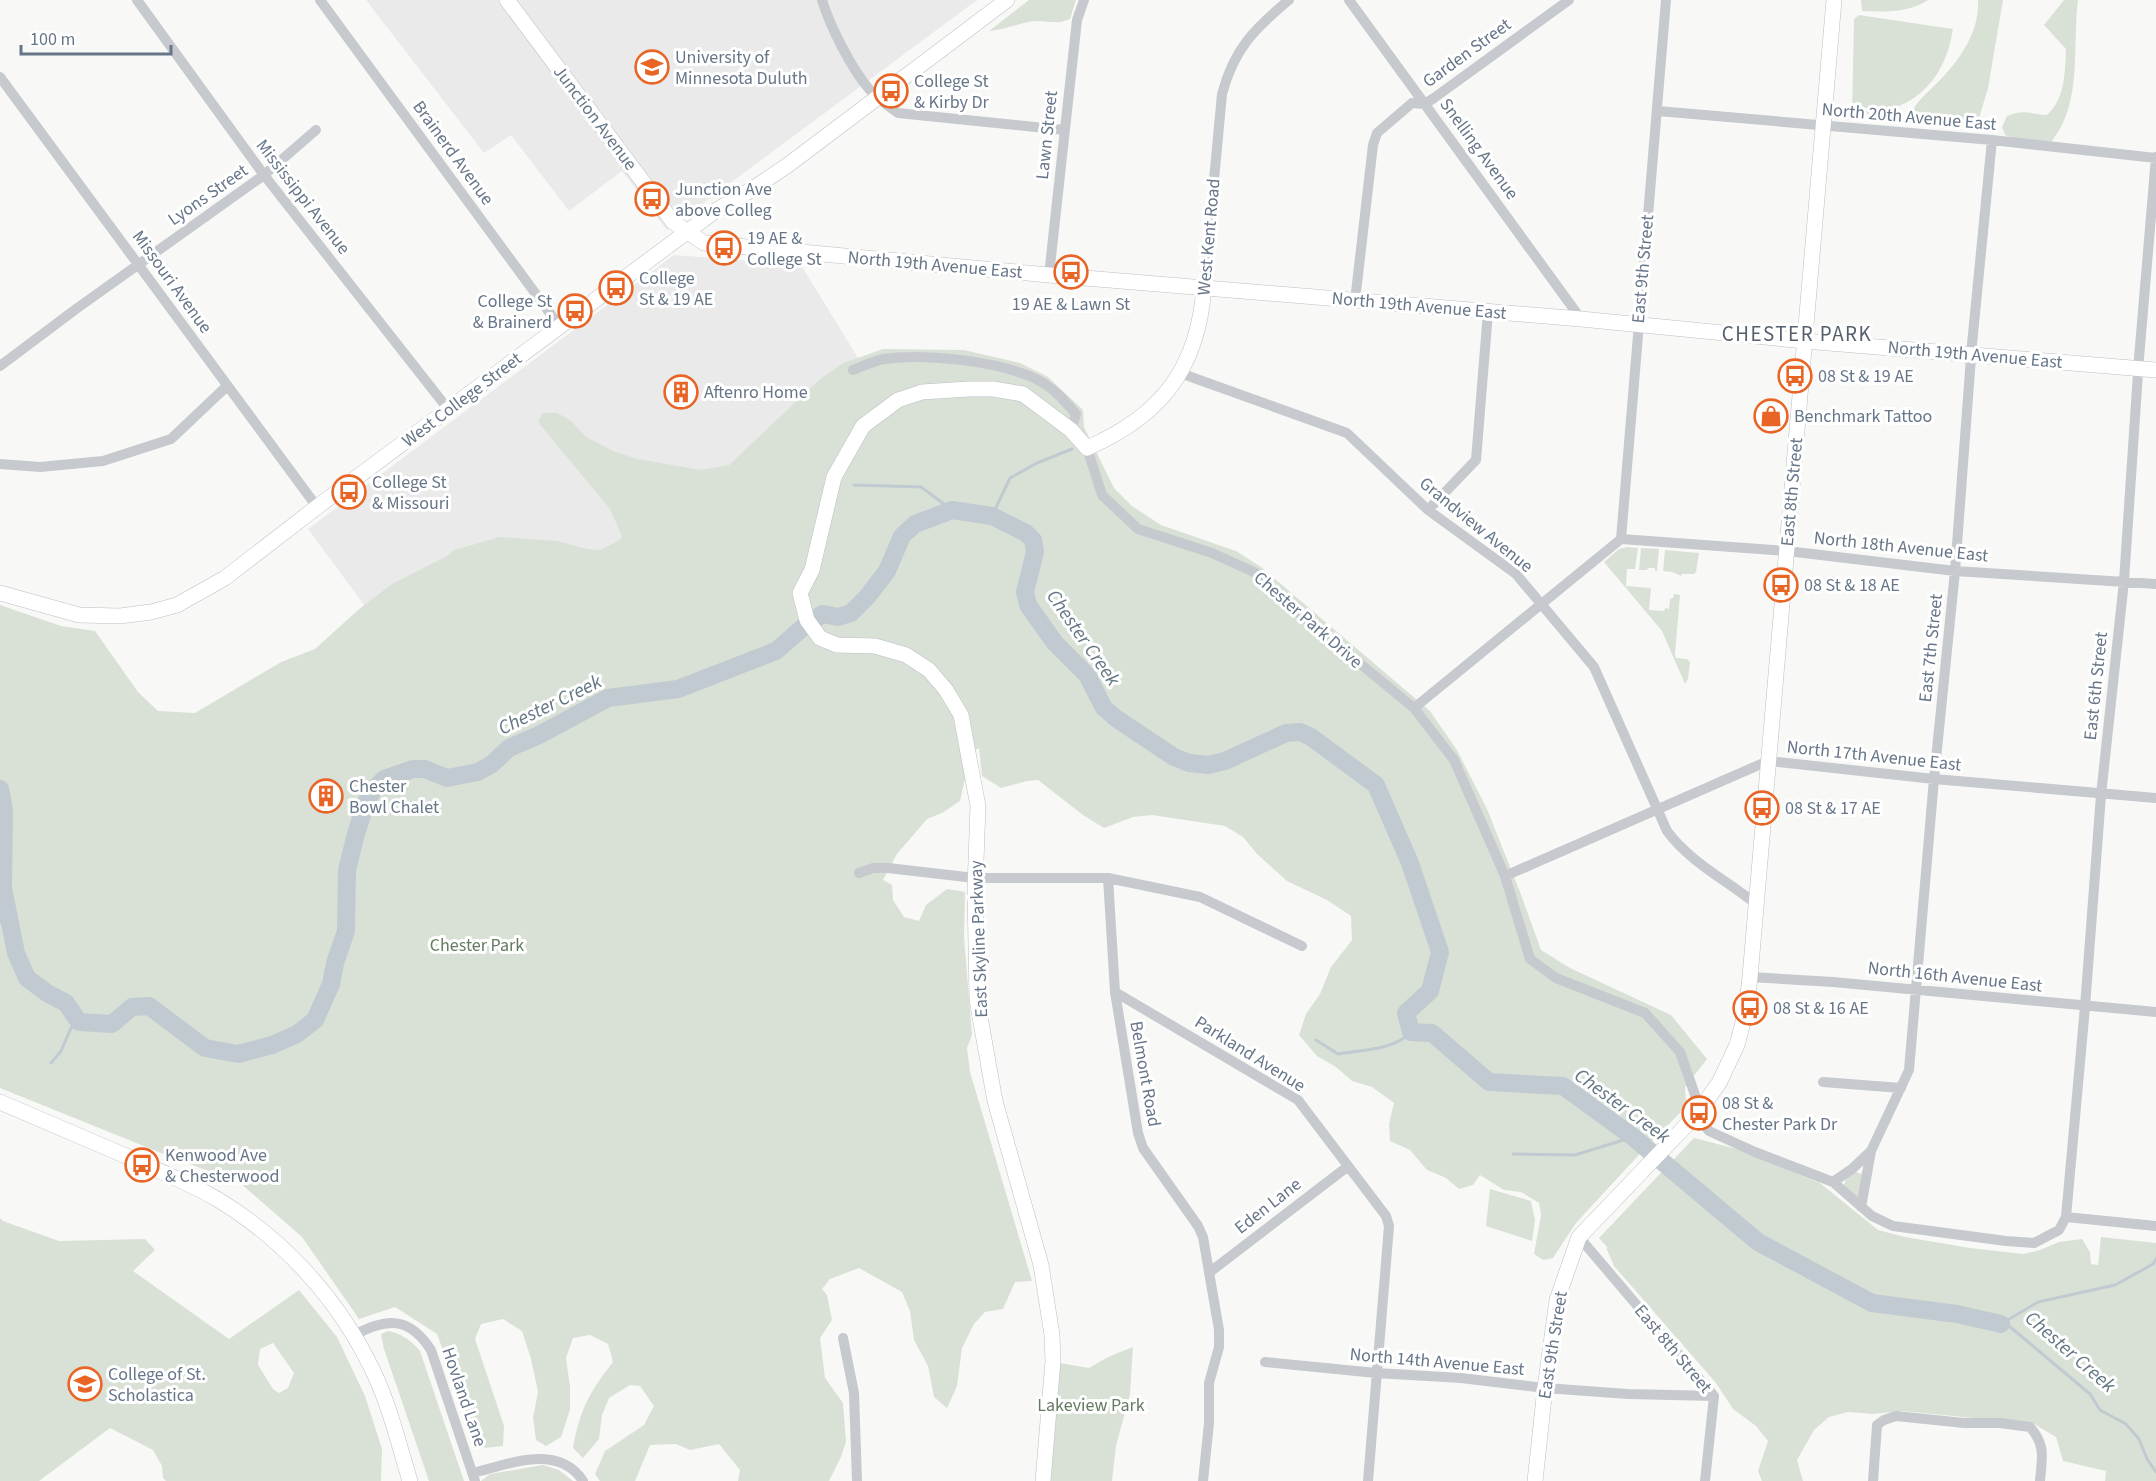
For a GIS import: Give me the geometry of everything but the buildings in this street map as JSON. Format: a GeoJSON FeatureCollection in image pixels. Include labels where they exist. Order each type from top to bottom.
{"type":"FeatureCollection","features":[{"type":"Feature","properties":{"kind":"street","name":"Mississippi Avenue"},"geometry":{"type":"LineString","coordinates":[[137,0],[264,176],[448,410]]}},
{"type":"Feature","properties":{"kind":"street","name":"Brainerd Avenue"},"geometry":{"type":"LineString","coordinates":[[320,0],[560,327]]}},
{"type":"Feature","properties":{"kind":"street","name":"Junction Avenue"},"geometry":{"type":"LineString","coordinates":[[507,0],[673,222],[686,232]]}},
{"type":"Feature","properties":{"kind":"street"},"geometry":{"type":"LineString","coordinates":[[822,0],[849,58],[867,88],[898,113],[1064,130]]}},
{"type":"Feature","properties":{"kind":"street","name":"West College Street"},"geometry":{"type":"LineString","coordinates":[[0,593],[79,615],[120,616],[177,605],[225,578],[686,232],[788,165],[1007,0]]}},
{"type":"Feature","properties":{"kind":"street","name":"Lawn Street"},"geometry":{"type":"LineString","coordinates":[[1049,275],[1077,20],[1084,0]]}},
{"type":"Feature","properties":{"kind":"street","name":"West Kent Road"},"geometry":{"type":"LineString","coordinates":[[1087,448],[1112,437],[1140,419],[1153,407],[1180,373],[1193,345],[1199,325],[1204,287],[1222,94],[1228,72],[1241,48],[1260,24],[1289,0]]}},
{"type":"Feature","properties":{"kind":"street","name":"Snelling Avenue"},"geometry":{"type":"LineString","coordinates":[[1349,0],[1581,319]]}},
{"type":"Feature","properties":{"kind":"street","name":"Garden Street"},"geometry":{"type":"LineString","coordinates":[[1355,301],[1370,159],[1377,133],[1412,103],[1425,104],[1569,0]]}},
{"type":"Feature","properties":{"kind":"street","name":"East 9th Street"},"geometry":{"type":"LineString","coordinates":[[1621,539],[1637,325],[1658,111],[1666,0]]}},
{"type":"Feature","properties":{"kind":"street","name":"East 8th Street"},"geometry":{"type":"LineString","coordinates":[[1692,1119],[1719,1083],[1737,1045],[1746,1011],[1834,0]]}},
{"type":"Feature","properties":{"kind":"street","name":"Missouri Avenue"},"geometry":{"type":"LineString","coordinates":[[0,77],[317,507]]}},
{"type":"Feature","properties":{"kind":"street","name":"North 20th Avenue East"},"geometry":{"type":"LineString","coordinates":[[1658,111],[1992,140],[2156,158]]}},
{"type":"Feature","properties":{"kind":"street","name":"Lyons Street"},"geometry":{"type":"LineString","coordinates":[[0,366],[264,176],[316,130]]}},
{"type":"Feature","properties":{"kind":"street","name":"East 7th Street"},"geometry":{"type":"LineString","coordinates":[[1861,1207],[1871,1151],[1909,1070],[1992,140]]}},
{"type":"Feature","properties":{"kind":"street","name":"East 6th Street"},"geometry":{"type":"LineString","coordinates":[[2066,1217],[2101,795],[2124,582],[2138,369],[2156,158]]}},
{"type":"Feature","properties":{"kind":"street","name":"North 19th Avenue East"},"geometry":{"type":"LineString","coordinates":[[686,232],[704,243],[1049,275],[1282,293],[1806,341],[2156,370]]}},
{"type":"Feature","properties":{"kind":"street"},"geometry":{"type":"LineString","coordinates":[[1428,510],[1476,460],[1488,312]]}},
{"type":"Feature","properties":{"kind":"street"},"geometry":{"type":"LineString","coordinates":[[853,370],[882,359],[925,358],[1002,367],[1035,378],[1059,395],[1076,414],[1071,430]]}},
{"type":"Feature","properties":{"kind":"street","name":"Grandview Avenue"},"geometry":{"type":"LineString","coordinates":[[1180,373],[1347,433],[1428,510],[1516,574],[1594,667],[1667,831],[1677,844],[1756,904]]}},
{"type":"Feature","properties":{"kind":"street"},"geometry":{"type":"LineString","coordinates":[[0,464],[40,467],[103,461],[171,439],[227,386]]}},
{"type":"Feature","properties":{"kind":"street","name":"Chester Park Drive"},"geometry":{"type":"LineString","coordinates":[[801,598],[800,593],[812,570],[834,477],[863,426],[898,400],[922,392],[993,389],[1023,394],[1071,430],[1087,448],[1102,495],[1138,529],[1212,553],[1256,573],[1295,610],[1414,708],[1454,760],[1505,876],[1530,959],[1556,978],[1645,1013],[1680,1052],[1695,1095],[1692,1119]]}},
{"type":"Feature","properties":{"kind":"street"},"geometry":{"type":"LineString","coordinates":[[1414,708],[1621,539]]}},
{"type":"Feature","properties":{"kind":"street","name":"North 18th Avenue East"},"geometry":{"type":"LineString","coordinates":[[1621,539],[1787,551],[1955,571],[2156,584]]}},
{"type":"Feature","properties":{"kind":"street","name":"East Skyline Parkway"},"geometry":{"type":"LineString","coordinates":[[801,598],[804,613],[820,638],[837,645],[875,646],[906,655],[929,670],[946,690],[961,715],[978,806],[975,878],[977,1000],[1006,1146],[1041,1265],[1052,1335],[1053,1361],[1043,1481]]}},
{"type":"Feature","properties":{"kind":"street","name":"North 17th Avenue East"},"geometry":{"type":"LineString","coordinates":[[1505,876],[1768,761],[2101,795],[2156,798]]}},
{"type":"Feature","properties":{"kind":"street"},"geometry":{"type":"LineString","coordinates":[[860,873],[873,868],[888,868],[975,878],[1108,878],[1200,897],[1302,946]]}},
{"type":"Feature","properties":{"kind":"street","name":"Belmont Road"},"geometry":{"type":"LineString","coordinates":[[1108,878],[1115,992],[1138,1133],[1143,1148],[1198,1226],[1203,1237],[1220,1330],[1219,1347],[1209,1383],[1209,1423],[1203,1481]]}},
{"type":"Feature","properties":{"kind":"street","name":"North 16th Avenue East"},"geometry":{"type":"LineString","coordinates":[[1750,977],[1833,982],[2156,1012]]}},
{"type":"Feature","properties":{"kind":"street","name":"Parkland Avenue"},"geometry":{"type":"LineString","coordinates":[[1115,992],[1298,1100],[1386,1216],[1389,1226],[1376,1373]]}},
{"type":"Feature","properties":{"kind":"street"},"geometry":{"type":"LineString","coordinates":[[1823,1082],[1901,1088]]}},
{"type":"Feature","properties":{"kind":"street"},"geometry":{"type":"LineString","coordinates":[[0,1102],[154,1168],[216,1199],[250,1221],[282,1247],[325,1293],[354,1335],[383,1395],[410,1481]]}},
{"type":"Feature","properties":{"kind":"street"},"geometry":{"type":"LineString","coordinates":[[1692,1119],[1717,1135],[1833,1182],[1881,1222],[1893,1226],[2034,1243],[2059,1230],[2066,1217],[2156,1226]]}},
{"type":"Feature","properties":{"kind":"street","name":"East 9th Street"},"geometry":{"type":"LineString","coordinates":[[1535,1481],[1557,1300],[1579,1237],[1692,1119]]}},
{"type":"Feature","properties":{"kind":"street","name":"East 7th Street"},"geometry":{"type":"LineString","coordinates":[[1833,1182],[1852,1169],[1871,1151]]}},
{"type":"Feature","properties":{"kind":"street","name":"Eden Lane"},"geometry":{"type":"LineString","coordinates":[[1210,1272],[1347,1167]]}},
{"type":"Feature","properties":{"kind":"street","name":"East 8th Street"},"geometry":{"type":"LineString","coordinates":[[1579,1237],[1714,1396],[1706,1481]]}},
{"type":"Feature","properties":{"kind":"street","name":"Hovland Lane"},"geometry":{"type":"LineString","coordinates":[[354,1335],[373,1325],[390,1322],[402,1324],[422,1337],[431,1350],[474,1477],[525,1460],[540,1458],[555,1460],[567,1465],[583,1481]]}},
{"type":"Feature","properties":{"kind":"street"},"geometry":{"type":"LineString","coordinates":[[843,1338],[854,1393],[857,1481]]}},
{"type":"Feature","properties":{"kind":"street","name":"North 14th Avenue East"},"geometry":{"type":"LineString","coordinates":[[1265,1362],[1376,1373],[1461,1378],[1545,1388],[1628,1394],[1714,1396]]}},
{"type":"Feature","properties":{"kind":"street"},"geometry":{"type":"LineString","coordinates":[[1368,1481],[1376,1373]]}},
{"type":"Feature","properties":{"kind":"street"},"geometry":{"type":"LineString","coordinates":[[1873,1481],[1877,1425],[1896,1416],[2030,1427],[2037,1435],[2042,1448],[2040,1481]]}},
{"type":"Feature","properties":{"kind":"shaded area","name":"University of Minnesota Duluth"},"geometry":{"type":"Polygon","coordinates":[[[366,0],[977,0],[667,230],[622,171],[569,211],[511,135],[484,153],[366,0]]]}},
{"type":"Feature","properties":{"kind":"shaded area"},"geometry":{"type":"Polygon","coordinates":[[[674,255],[801,265],[858,358],[843,363],[820,379],[740,456],[685,501],[630,536],[595,552],[499,537],[455,550],[373,617],[308,529],[674,255]]]}},
{"type":"Feature","properties":{"kind":"green space"},"geometry":{"type":"Polygon","coordinates":[[[1029,0],[1076,0],[1070,19],[1065,21],[1037,21],[989,31],[1029,0]]]}},
{"type":"Feature","properties":{"kind":"green space"},"geometry":{"type":"Polygon","coordinates":[[[1861,0],[1928,0],[1905,9],[1879,12],[1862,11],[1861,0]]]}},
{"type":"Feature","properties":{"kind":"green space"},"geometry":{"type":"Polygon","coordinates":[[[1978,0],[2003,0],[1988,88],[1978,122],[1946,123],[1914,116],[1912,113],[1918,102],[1950,69],[1965,48],[1975,25],[1978,0]]]}},
{"type":"Feature","properties":{"kind":"green space"},"geometry":{"type":"Polygon","coordinates":[[[2064,0],[2078,0],[2074,73],[2068,109],[2052,141],[2019,141],[2005,135],[2002,127],[2007,116],[2022,112],[2047,115],[2053,109],[2061,93],[2066,49],[2044,25],[2064,0]]]}},
{"type":"Feature","properties":{"kind":"green space"},"geometry":{"type":"Polygon","coordinates":[[[1859,15],[1953,29],[1941,66],[1932,81],[1920,93],[1891,109],[1852,115],[1854,19],[1859,15]]]}},
{"type":"Feature","properties":{"kind":"green space","name":"Chester Park"},"geometry":{"type":"Polygon","coordinates":[[[883,349],[964,350],[1020,363],[1048,377],[1083,410],[1084,427],[1114,488],[1132,506],[1161,525],[1236,551],[1261,567],[1430,711],[1457,750],[1487,809],[1541,950],[1570,968],[1671,1015],[1707,1059],[1685,1087],[1686,1100],[1680,1113],[1576,1223],[1553,1258],[1543,1260],[1534,1254],[1541,1215],[1539,1203],[1521,1192],[1504,1190],[1480,1175],[1473,1185],[1459,1189],[1446,1178],[1427,1170],[1410,1150],[1390,1141],[1389,1124],[1394,1103],[1372,1087],[1352,1081],[1336,1067],[1317,1056],[1299,1035],[1306,1014],[1320,994],[1331,967],[1352,940],[1351,916],[1327,900],[1287,881],[1257,854],[1243,837],[1225,826],[1152,815],[1133,817],[1104,828],[1083,815],[1038,780],[1001,788],[982,776],[979,748],[963,757],[966,774],[960,801],[942,813],[927,819],[897,854],[883,880],[892,885],[893,900],[904,917],[919,921],[926,905],[947,889],[965,892],[964,937],[972,1035],[967,1048],[970,1072],[1032,1281],[1015,1282],[1003,1309],[985,1312],[974,1324],[962,1348],[957,1386],[947,1408],[934,1397],[928,1366],[914,1340],[910,1311],[902,1292],[859,1268],[830,1279],[822,1289],[827,1295],[832,1320],[820,1338],[825,1378],[843,1403],[846,1442],[829,1481],[738,1481],[740,1470],[719,1444],[690,1450],[676,1444],[650,1445],[635,1481],[600,1481],[595,1474],[605,1451],[644,1425],[654,1406],[640,1386],[630,1385],[609,1398],[602,1415],[599,1439],[583,1458],[573,1448],[582,1412],[613,1362],[608,1344],[590,1335],[573,1338],[566,1358],[570,1410],[561,1437],[546,1446],[536,1440],[533,1418],[538,1392],[522,1331],[503,1319],[481,1324],[475,1339],[504,1426],[503,1446],[485,1448],[473,1431],[437,1334],[395,1307],[359,1319],[302,1237],[239,1182],[0,1088],[0,605],[61,626],[95,631],[138,692],[158,711],[195,713],[281,662],[315,649],[358,610],[392,584],[447,556],[454,550],[499,537],[557,541],[600,550],[620,540],[622,536],[610,509],[538,422],[543,413],[557,413],[570,420],[586,437],[613,451],[637,459],[701,470],[729,465],[820,379],[843,363],[883,349]]]}},
{"type":"Feature","properties":{"kind":"green space"},"geometry":{"type":"Polygon","coordinates":[[[1638,548],[1635,569],[1627,569],[1626,586],[1651,588],[1649,610],[1669,609],[1670,599],[1674,594],[1680,595],[1675,654],[1676,658],[1687,659],[1690,662],[1688,679],[1685,684],[1662,631],[1604,562],[1619,549],[1638,548]]]}},
{"type":"Feature","properties":{"kind":"green space"},"geometry":{"type":"Polygon","coordinates":[[[1641,548],[1659,549],[1657,571],[1655,568],[1639,570],[1641,548]]]}},
{"type":"Feature","properties":{"kind":"green space"},"geometry":{"type":"Polygon","coordinates":[[[1665,550],[1699,553],[1696,572],[1681,576],[1663,571],[1665,550]]]}},
{"type":"Feature","properties":{"kind":"green space"},"geometry":{"type":"Polygon","coordinates":[[[1694,1138],[1741,1150],[1820,1183],[1878,1230],[1905,1237],[2023,1254],[2059,1242],[2082,1239],[2090,1252],[2091,1264],[2098,1265],[2101,1237],[2156,1243],[2156,1481],[2105,1481],[2106,1471],[2063,1461],[2056,1437],[2034,1424],[1902,1411],[1873,1414],[1848,1412],[1829,1417],[1814,1430],[1797,1460],[1803,1481],[1762,1481],[1758,1471],[1768,1441],[1756,1426],[1733,1409],[1716,1383],[1614,1266],[1607,1247],[1599,1238],[1694,1138]]]}},
{"type":"Feature","properties":{"kind":"green space"},"geometry":{"type":"Polygon","coordinates":[[[1856,1172],[1862,1174],[1858,1196],[1844,1185],[1846,1179],[1856,1172]]]}},
{"type":"Feature","properties":{"kind":"green space"},"geometry":{"type":"Polygon","coordinates":[[[1490,1189],[1531,1201],[1535,1220],[1532,1241],[1486,1226],[1490,1189]]]}},
{"type":"Feature","properties":{"kind":"green space"},"geometry":{"type":"Polygon","coordinates":[[[0,1218],[59,1241],[145,1239],[155,1250],[133,1271],[229,1339],[299,1290],[337,1337],[365,1396],[382,1449],[381,1481],[166,1481],[163,1478],[162,1466],[153,1450],[110,1428],[39,1481],[0,1481],[0,1218]],[[273,1343],[260,1349],[258,1365],[273,1389],[279,1393],[288,1388],[294,1373],[273,1343]]]}},
{"type":"Feature","properties":{"kind":"green space"},"geometry":{"type":"Polygon","coordinates":[[[388,1331],[406,1338],[420,1351],[464,1481],[429,1481],[384,1349],[381,1334],[388,1331]]]}},
{"type":"Feature","properties":{"kind":"green space","name":"Lakeview Park"},"geometry":{"type":"Polygon","coordinates":[[[1133,1347],[1130,1394],[1116,1446],[1112,1481],[1048,1481],[1060,1363],[1089,1368],[1133,1347]]]}},
{"type":"Feature","properties":{"kind":"green space"},"geometry":{"type":"Polygon","coordinates":[[[543,1465],[559,1470],[573,1481],[481,1481],[490,1474],[543,1465]]]}},
{"type":"Feature","properties":{"kind":"waterway"},"geometry":{"type":"LineString","coordinates":[[992,516],[1010,478],[1037,463],[1072,449]]}},
{"type":"Feature","properties":{"kind":"waterway"},"geometry":{"type":"LineString","coordinates":[[854,485],[921,487],[952,510]]}},
{"type":"Feature","properties":{"kind":"waterway","name":"Chester Creek"},"geometry":{"type":"LineString","coordinates":[[0,789],[4,810],[3,888],[16,953],[27,978],[47,993],[66,1003],[79,1022],[112,1024],[132,1007],[149,1006],[205,1048],[238,1054],[272,1045],[297,1034],[315,1020],[331,984],[335,963],[346,931],[347,870],[356,834],[366,802],[384,779],[413,769],[425,769],[447,778],[478,772],[492,764],[509,748],[539,735],[608,698],[678,689],[776,651],[808,623],[823,614],[838,617],[851,613],[887,571],[902,536],[915,524],[952,510],[992,516],[1026,533],[1033,540],[1035,552],[1025,592],[1028,605],[1055,643],[1087,675],[1104,708],[1117,719],[1174,757],[1189,763],[1208,765],[1225,761],[1286,733],[1300,732],[1311,737],[1376,785],[1410,863],[1440,952],[1430,991],[1406,1013],[1411,1032],[1432,1033],[1489,1082],[1563,1086],[1633,1137],[1758,1242],[1872,1303],[1957,1314],[2001,1324]]}},
{"type":"Feature","properties":{"kind":"waterway"},"geometry":{"type":"LineString","coordinates":[[0,922],[9,914]]}},
{"type":"Feature","properties":{"kind":"waterway"},"geometry":{"type":"LineString","coordinates":[[51,1063],[61,1051],[71,1028],[79,1022]]}},
{"type":"Feature","properties":{"kind":"waterway"},"geometry":{"type":"LineString","coordinates":[[1316,1040],[1338,1054],[1387,1046],[1411,1032]]}},
{"type":"Feature","properties":{"kind":"waterway"},"geometry":{"type":"LineString","coordinates":[[1513,1154],[1575,1155],[1633,1137]]}},
{"type":"Feature","properties":{"kind":"waterway"},"geometry":{"type":"LineString","coordinates":[[2001,1324],[2038,1302],[2115,1285],[2153,1264],[2156,1259]]}},
{"type":"Feature","properties":{"kind":"waterway","name":"Chester Creek"},"geometry":{"type":"LineString","coordinates":[[2001,1324],[2009,1326],[2090,1394],[2100,1410],[2126,1424],[2139,1439],[2147,1459],[2156,1472]]}},
{"type":"Feature","properties":{"kind":"place","name":"University of Minnesota Duluth"},"geometry":{"type":"Point","coordinates":[652,67]}},
{"type":"Feature","properties":{"kind":"place","name":"College St & Kirby Dr"},"geometry":{"type":"Point","coordinates":[891,91]}},
{"type":"Feature","properties":{"kind":"place","name":"Junction Ave above Colleg"},"geometry":{"type":"Point","coordinates":[652,199]}},
{"type":"Feature","properties":{"kind":"place","name":"19 AE & College St"},"geometry":{"type":"Point","coordinates":[724,248]}},
{"type":"Feature","properties":{"kind":"place","name":"19 AE & Lawn St"},"geometry":{"type":"Point","coordinates":[1071,272]}},
{"type":"Feature","properties":{"kind":"place","name":"College St & 19 AE"},"geometry":{"type":"Point","coordinates":[616,288]}},
{"type":"Feature","properties":{"kind":"place","name":"College St & Brainerd"},"geometry":{"type":"Point","coordinates":[575,311]}},
{"type":"Feature","properties":{"kind":"place","name":"08 St & 19 AE"},"geometry":{"type":"Point","coordinates":[1795,376]}},
{"type":"Feature","properties":{"kind":"place","name":"Aftenro Home"},"geometry":{"type":"Point","coordinates":[681,392]}},
{"type":"Feature","properties":{"kind":"place","name":"Benchmark Tattoo"},"geometry":{"type":"Point","coordinates":[1771,416]}},
{"type":"Feature","properties":{"kind":"place","name":"College St & Missouri"},"geometry":{"type":"Point","coordinates":[349,492]}},
{"type":"Feature","properties":{"kind":"place","name":"08 St & 18 AE"},"geometry":{"type":"Point","coordinates":[1781,585]}},
{"type":"Feature","properties":{"kind":"place","name":"Chester Bowl Chalet"},"geometry":{"type":"Point","coordinates":[326,796]}},
{"type":"Feature","properties":{"kind":"place","name":"08 St & 17 AE"},"geometry":{"type":"Point","coordinates":[1762,808]}},
{"type":"Feature","properties":{"kind":"place","name":"08 St & 16 AE"},"geometry":{"type":"Point","coordinates":[1750,1008]}},
{"type":"Feature","properties":{"kind":"place","name":"08 St & Chester Park Dr"},"geometry":{"type":"Point","coordinates":[1699,1113]}},
{"type":"Feature","properties":{"kind":"place","name":"Kenwood Ave & Chesterwood"},"geometry":{"type":"Point","coordinates":[142,1165]}},
{"type":"Feature","properties":{"kind":"place","name":"College of St. Scholastica"},"geometry":{"type":"Point","coordinates":[85,1384]}},
{"type":"Feature","properties":{"kind":"district","name":"CHESTER PARK"},"geometry":{"type":"Point","coordinates":[1797,334]}}]}
